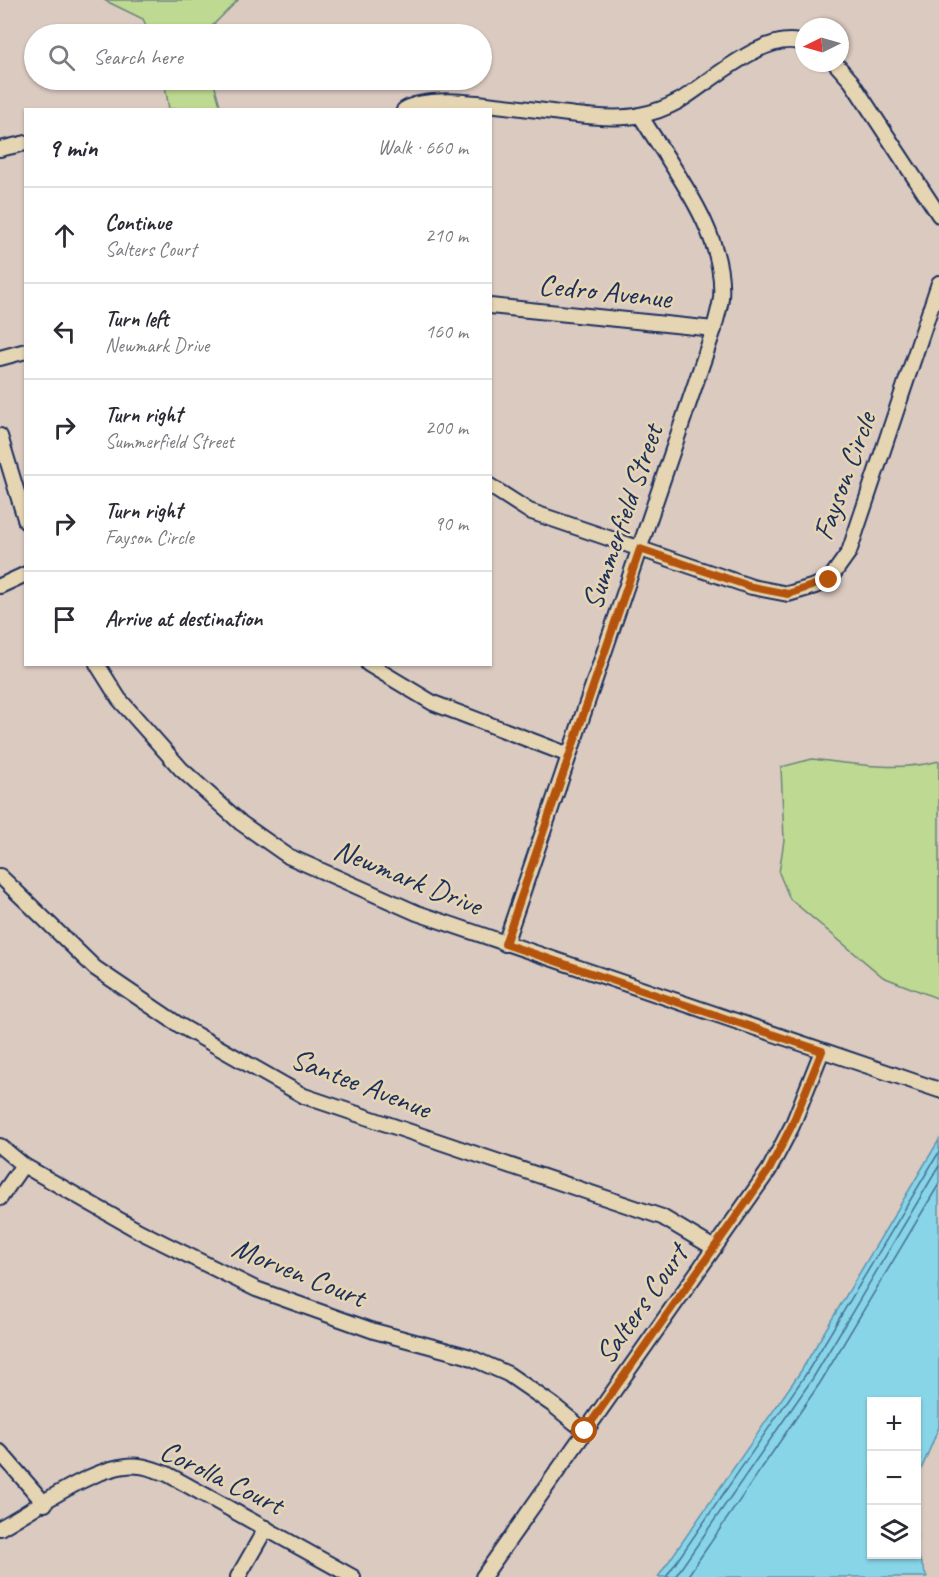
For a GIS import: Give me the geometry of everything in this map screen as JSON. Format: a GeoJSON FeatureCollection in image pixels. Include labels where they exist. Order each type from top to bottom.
{"type":"FeatureCollection","features":[{"type":"Feature","properties":{"kind":"street"},"geometry":{"type":"LineString","coordinates":[[410,108],[433,100],[574,115],[640,116],[678,101],[742,59],[772,44],[795,41]]}},
{"type":"Feature","properties":{"kind":"street"},"geometry":{"type":"LineString","coordinates":[[844,72],[852,81],[939,215]]}},
{"type":"Feature","properties":{"kind":"street","name":"Summerfield Street"},"geometry":{"type":"LineString","coordinates":[[505,944],[714,329],[721,298],[720,272],[711,233],[640,116]]}},
{"type":"Feature","properties":{"kind":"street"},"geometry":{"type":"LineString","coordinates":[[0,150],[24,144]]}},
{"type":"Feature","properties":{"kind":"street","name":"Fayson Circle"},"geometry":{"type":"LineString","coordinates":[[492,487],[529,511],[752,587],[788,594],[829,580],[849,552],[939,283]]}},
{"type":"Feature","properties":{"kind":"street","name":"Cedro Avenue"},"geometry":{"type":"LineString","coordinates":[[492,306],[714,329]]}},
{"type":"Feature","properties":{"kind":"street"},"geometry":{"type":"LineString","coordinates":[[0,358],[24,352]]}},
{"type":"Feature","properties":{"kind":"street"},"geometry":{"type":"LineString","coordinates":[[0,436],[24,515]]}},
{"type":"Feature","properties":{"kind":"street"},"geometry":{"type":"LineString","coordinates":[[0,586],[24,575]]}},
{"type":"Feature","properties":{"kind":"street","name":"Newmark Drive"},"geometry":{"type":"LineString","coordinates":[[98,666],[119,699],[181,770],[241,823],[288,856],[367,893],[505,944],[939,1090]]}},
{"type":"Feature","properties":{"kind":"street"},"geometry":{"type":"LineString","coordinates":[[371,666],[432,704],[569,755]]}},
{"type":"Feature","properties":{"kind":"street","name":"Santee Avenue"},"geometry":{"type":"LineString","coordinates":[[0,876],[95,968],[179,1025],[304,1096],[662,1217],[714,1248]]}},
{"type":"Feature","properties":{"kind":"street","name":"Salters Court"},"geometry":{"type":"LineString","coordinates":[[483,1577],[769,1170],[792,1125],[822,1051]]}},
{"type":"Feature","properties":{"kind":"street","name":"Morven Court"},"geometry":{"type":"LineString","coordinates":[[0,1146],[23,1165],[139,1231],[256,1289],[374,1331],[467,1356],[508,1374],[553,1405],[585,1431]]}},
{"type":"Feature","properties":{"kind":"street"},"geometry":{"type":"LineString","coordinates":[[0,1198],[23,1165]]}},
{"type":"Feature","properties":{"kind":"street"},"geometry":{"type":"LineString","coordinates":[[0,1452],[45,1504]]}},
{"type":"Feature","properties":{"kind":"street","name":"Corolla Court"},"geometry":{"type":"LineString","coordinates":[[0,1528],[45,1504],[84,1479],[113,1467],[139,1466],[167,1474],[353,1577]]}},
{"type":"Feature","properties":{"kind":"street"},"geometry":{"type":"LineString","coordinates":[[238,1577],[266,1528]]}},
{"type":"Feature","properties":{"kind":"green space"},"geometry":{"type":"Polygon","coordinates":[[[104,0],[238,0],[214,24],[145,24],[143,19],[104,0]]]}},
{"type":"Feature","properties":{"kind":"green space"},"geometry":{"type":"Polygon","coordinates":[[[166,90],[216,90],[221,108],[169,108],[166,90]]]}},
{"type":"Feature","properties":{"kind":"green space"},"geometry":{"type":"Polygon","coordinates":[[[812,759],[892,767],[939,761],[939,999],[883,977],[790,899],[779,873],[784,840],[781,767],[812,759]]]}},
{"type":"Feature","properties":{"kind":"water"},"geometry":{"type":"Polygon","coordinates":[[[939,1140],[939,1427],[921,1470],[921,1397],[867,1397],[867,1559],[919,1559],[927,1577],[658,1577],[801,1371],[939,1140]]]}},
{"type":"Feature","properties":{"kind":"route"},"geometry":{"type":"LineString","coordinates":[[585,1431],[769,1170],[792,1125],[822,1051],[505,944],[640,549],[752,587],[788,594],[829,580]]}}]}
